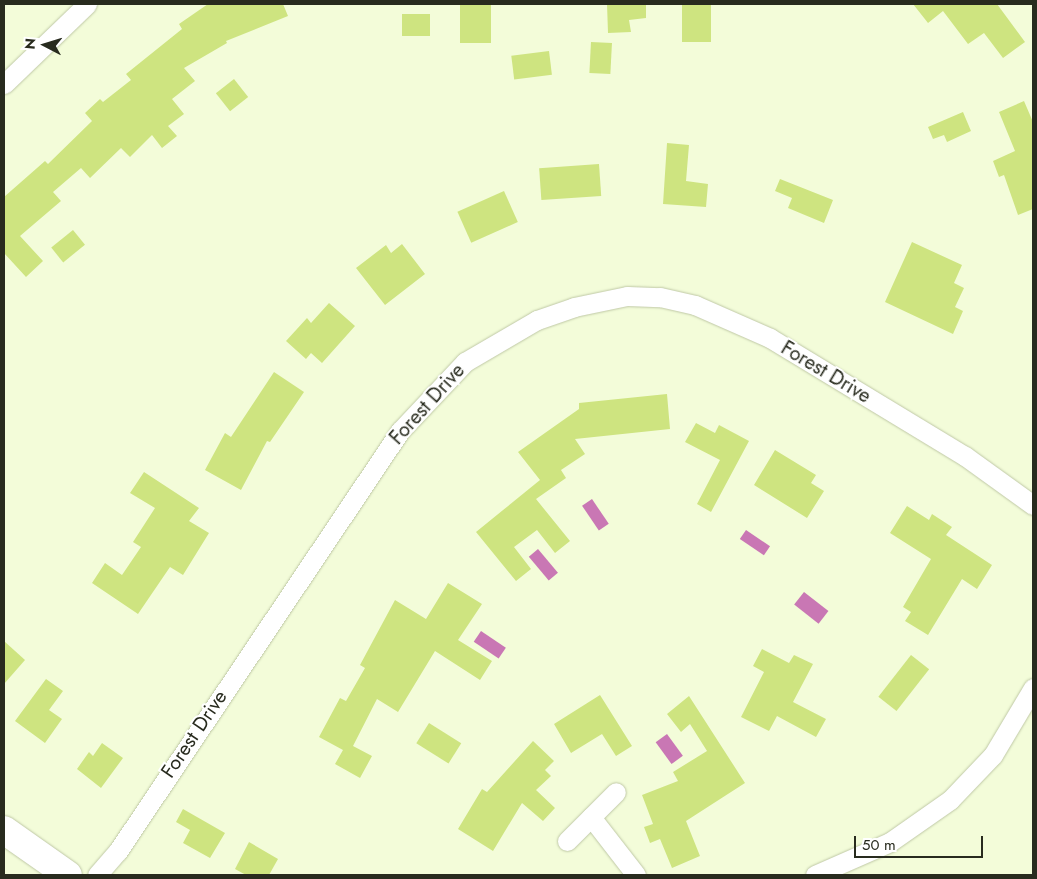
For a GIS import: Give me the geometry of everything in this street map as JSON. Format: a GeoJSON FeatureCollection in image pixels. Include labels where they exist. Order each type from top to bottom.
{"type":"FeatureCollection","features":[{"type":"Feature","properties":{"kind":"main road"},"geometry":{"type":"LineString","coordinates":[[4,830],[68,875]]}},
{"type":"Feature","properties":{"kind":"street"},"geometry":{"type":"LineString","coordinates":[[4,84],[87,4]]}},
{"type":"Feature","properties":{"kind":"street","name":"Forest Drive"},"geometry":{"type":"LineString","coordinates":[[97,875],[118,850],[400,431],[465,362],[537,320],[574,306],[627,296],[660,297],[712,312],[770,338],[964,456],[1033,505]]}},
{"type":"Feature","properties":{"kind":"street"},"geometry":{"type":"LineString","coordinates":[[815,875],[890,842],[950,800],[993,755],[1033,688]]}},
{"type":"Feature","properties":{"kind":"street"},"geometry":{"type":"LineString","coordinates":[[567,842],[616,792]]}},
{"type":"Feature","properties":{"kind":"street"},"geometry":{"type":"LineString","coordinates":[[591,817],[636,875]]}},
{"type":"Feature","properties":{"kind":"shaded area"},"geometry":{"type":"Polygon","coordinates":[[[592,499],[609,524],[599,531],[582,506],[592,499]]]}},
{"type":"Feature","properties":{"kind":"shaded area"},"geometry":{"type":"Polygon","coordinates":[[[746,530],[770,546],[764,555],[740,539],[746,530]]]}},
{"type":"Feature","properties":{"kind":"shaded area"},"geometry":{"type":"Polygon","coordinates":[[[538,549],[558,573],[549,580],[529,557],[538,549]]]}},
{"type":"Feature","properties":{"kind":"shaded area"},"geometry":{"type":"Polygon","coordinates":[[[804,592],[828,611],[819,624],[794,605],[804,592]]]}},
{"type":"Feature","properties":{"kind":"shaded area"},"geometry":{"type":"Polygon","coordinates":[[[481,631],[506,648],[499,659],[474,642],[481,631]]]}},
{"type":"Feature","properties":{"kind":"shaded area"},"geometry":{"type":"Polygon","coordinates":[[[667,734],[683,756],[672,764],[656,742],[667,734]]]}},
{"type":"Feature","properties":{"kind":"building"},"geometry":{"type":"Polygon","coordinates":[[[208,4],[283,4],[288,16],[226,41],[227,43],[184,68],[195,81],[172,99],[184,114],[168,126],[177,136],[162,148],[152,135],[130,157],[121,148],[90,178],[81,168],[53,192],[61,201],[20,236],[43,261],[26,277],[4,253],[4,197],[45,161],[48,164],[92,121],[85,113],[100,99],[103,102],[131,80],[126,74],[182,29],[179,24],[208,4]]]}},
{"type":"Feature","properties":{"kind":"building"},"geometry":{"type":"Polygon","coordinates":[[[460,4],[491,4],[491,43],[460,43],[460,4]]]}},
{"type":"Feature","properties":{"kind":"building"},"geometry":{"type":"Polygon","coordinates":[[[607,4],[646,4],[646,18],[629,20],[631,32],[608,33],[607,4]]]}},
{"type":"Feature","properties":{"kind":"building"},"geometry":{"type":"Polygon","coordinates":[[[682,4],[711,4],[711,42],[682,42],[682,4]]]}},
{"type":"Feature","properties":{"kind":"building"},"geometry":{"type":"Polygon","coordinates":[[[913,4],[997,4],[1025,42],[1003,58],[984,33],[968,44],[943,11],[928,23],[913,4]]]}},
{"type":"Feature","properties":{"kind":"building"},"geometry":{"type":"Polygon","coordinates":[[[402,14],[430,14],[430,36],[402,36],[402,14]]]}},
{"type":"Feature","properties":{"kind":"building"},"geometry":{"type":"Polygon","coordinates":[[[591,42],[612,43],[610,74],[589,73],[591,42]]]}},
{"type":"Feature","properties":{"kind":"building"},"geometry":{"type":"Polygon","coordinates":[[[549,51],[552,75],[514,79],[511,56],[549,51]]]}},
{"type":"Feature","properties":{"kind":"building"},"geometry":{"type":"Polygon","coordinates":[[[234,79],[248,97],[230,111],[216,93],[234,79]]]}},
{"type":"Feature","properties":{"kind":"building"},"geometry":{"type":"Polygon","coordinates":[[[1024,101],[1033,122],[1033,209],[1018,215],[1004,175],[999,177],[993,161],[1015,151],[999,112],[1024,101]]]}},
{"type":"Feature","properties":{"kind":"building"},"geometry":{"type":"Polygon","coordinates":[[[963,112],[971,131],[947,142],[944,135],[933,139],[928,127],[963,112]]]}},
{"type":"Feature","properties":{"kind":"building"},"geometry":{"type":"Polygon","coordinates":[[[667,143],[689,145],[686,181],[708,184],[706,207],[663,204],[667,143]]]}},
{"type":"Feature","properties":{"kind":"building"},"geometry":{"type":"Polygon","coordinates":[[[599,164],[601,196],[541,200],[539,168],[599,164]]]}},
{"type":"Feature","properties":{"kind":"building"},"geometry":{"type":"Polygon","coordinates":[[[780,179],[833,200],[824,223],[788,208],[792,198],[775,191],[780,179]]]}},
{"type":"Feature","properties":{"kind":"building"},"geometry":{"type":"Polygon","coordinates":[[[504,191],[518,222],[471,243],[457,212],[504,191]]]}},
{"type":"Feature","properties":{"kind":"building"},"geometry":{"type":"Polygon","coordinates":[[[73,230],[85,245],[63,262],[51,248],[73,230]]]}},
{"type":"Feature","properties":{"kind":"building"},"geometry":{"type":"Polygon","coordinates":[[[912,242],[962,265],[954,283],[964,288],[955,307],[963,311],[953,334],[885,302],[912,242]]]}},
{"type":"Feature","properties":{"kind":"building"},"geometry":{"type":"Polygon","coordinates":[[[402,244],[425,274],[385,305],[356,268],[386,245],[391,253],[402,244]]]}},
{"type":"Feature","properties":{"kind":"building"},"geometry":{"type":"Polygon","coordinates":[[[329,303],[355,326],[322,363],[311,353],[306,359],[286,341],[307,318],[311,323],[329,303]]]}},
{"type":"Feature","properties":{"kind":"building"},"geometry":{"type":"Polygon","coordinates":[[[274,372],[304,392],[270,442],[267,441],[241,490],[205,470],[225,433],[231,437],[274,372]]]}},
{"type":"Feature","properties":{"kind":"building"},"geometry":{"type":"Polygon","coordinates":[[[667,394],[670,429],[575,439],[585,454],[561,470],[566,478],[536,499],[570,541],[555,553],[537,530],[514,547],[531,569],[516,581],[476,532],[540,480],[518,452],[579,409],[579,403],[667,394]]]}},
{"type":"Feature","properties":{"kind":"building"},"geometry":{"type":"Polygon","coordinates":[[[696,423],[715,433],[719,425],[749,441],[711,512],[697,504],[720,460],[685,442],[696,423]]]}},
{"type":"Feature","properties":{"kind":"building"},"geometry":{"type":"Polygon","coordinates":[[[775,450],[816,475],[811,483],[824,491],[807,518],[754,485],[775,450]]]}},
{"type":"Feature","properties":{"kind":"building"},"geometry":{"type":"Polygon","coordinates":[[[144,472],[199,508],[189,521],[209,533],[183,575],[170,567],[138,614],[92,583],[105,563],[122,575],[141,547],[133,542],[155,508],[130,493],[144,472]]]}},
{"type":"Feature","properties":{"kind":"building"},"geometry":{"type":"Polygon","coordinates":[[[907,506],[929,520],[932,514],[952,527],[946,535],[992,565],[977,589],[962,579],[928,635],[905,621],[911,612],[903,607],[931,559],[890,533],[907,506]]]}},
{"type":"Feature","properties":{"kind":"building"},"geometry":{"type":"Polygon","coordinates":[[[448,583],[482,604],[458,640],[492,661],[480,680],[435,651],[398,712],[377,699],[353,746],[372,756],[360,778],[335,764],[343,750],[319,737],[340,698],[346,701],[365,668],[360,665],[395,600],[426,619],[448,583]]]}},
{"type":"Feature","properties":{"kind":"building"},"geometry":{"type":"Polygon","coordinates":[[[4,641],[25,660],[4,684],[4,641]]]}},
{"type":"Feature","properties":{"kind":"building"},"geometry":{"type":"Polygon","coordinates":[[[762,649],[789,663],[794,655],[813,664],[793,702],[826,719],[816,737],[777,716],[769,731],[741,717],[764,672],[753,666],[762,649]]]}},
{"type":"Feature","properties":{"kind":"building"},"geometry":{"type":"Polygon","coordinates":[[[911,655],[929,669],[896,711],[878,697],[911,655]]]}},
{"type":"Feature","properties":{"kind":"building"},"geometry":{"type":"Polygon","coordinates":[[[46,679],[63,691],[49,710],[62,719],[45,743],[15,721],[46,679]]]}},
{"type":"Feature","properties":{"kind":"building"},"geometry":{"type":"Polygon","coordinates":[[[600,695],[632,746],[616,756],[602,734],[571,753],[554,724],[600,695]]]}},
{"type":"Feature","properties":{"kind":"building"},"geometry":{"type":"Polygon","coordinates":[[[689,696],[745,783],[686,821],[700,856],[672,868],[660,839],[650,843],[644,827],[653,824],[642,795],[678,781],[673,772],[707,751],[690,724],[681,732],[667,714],[689,696]]]}},
{"type":"Feature","properties":{"kind":"building"},"geometry":{"type":"Polygon","coordinates":[[[429,723],[461,743],[449,763],[416,743],[429,723]]]}},
{"type":"Feature","properties":{"kind":"building"},"geometry":{"type":"Polygon","coordinates":[[[533,741],[554,761],[545,770],[551,776],[536,790],[555,808],[543,821],[522,803],[493,851],[458,829],[482,789],[487,792],[533,741]]]}},
{"type":"Feature","properties":{"kind":"building"},"geometry":{"type":"Polygon","coordinates":[[[102,743],[123,758],[101,788],[77,769],[89,752],[93,756],[102,743]]]}},
{"type":"Feature","properties":{"kind":"building"},"geometry":{"type":"Polygon","coordinates":[[[183,809],[225,833],[210,858],[183,843],[190,830],[176,822],[183,809]]]}},
{"type":"Feature","properties":{"kind":"building"},"geometry":{"type":"Polygon","coordinates":[[[249,842],[278,859],[269,875],[246,875],[235,869],[249,842]]]}}]}
